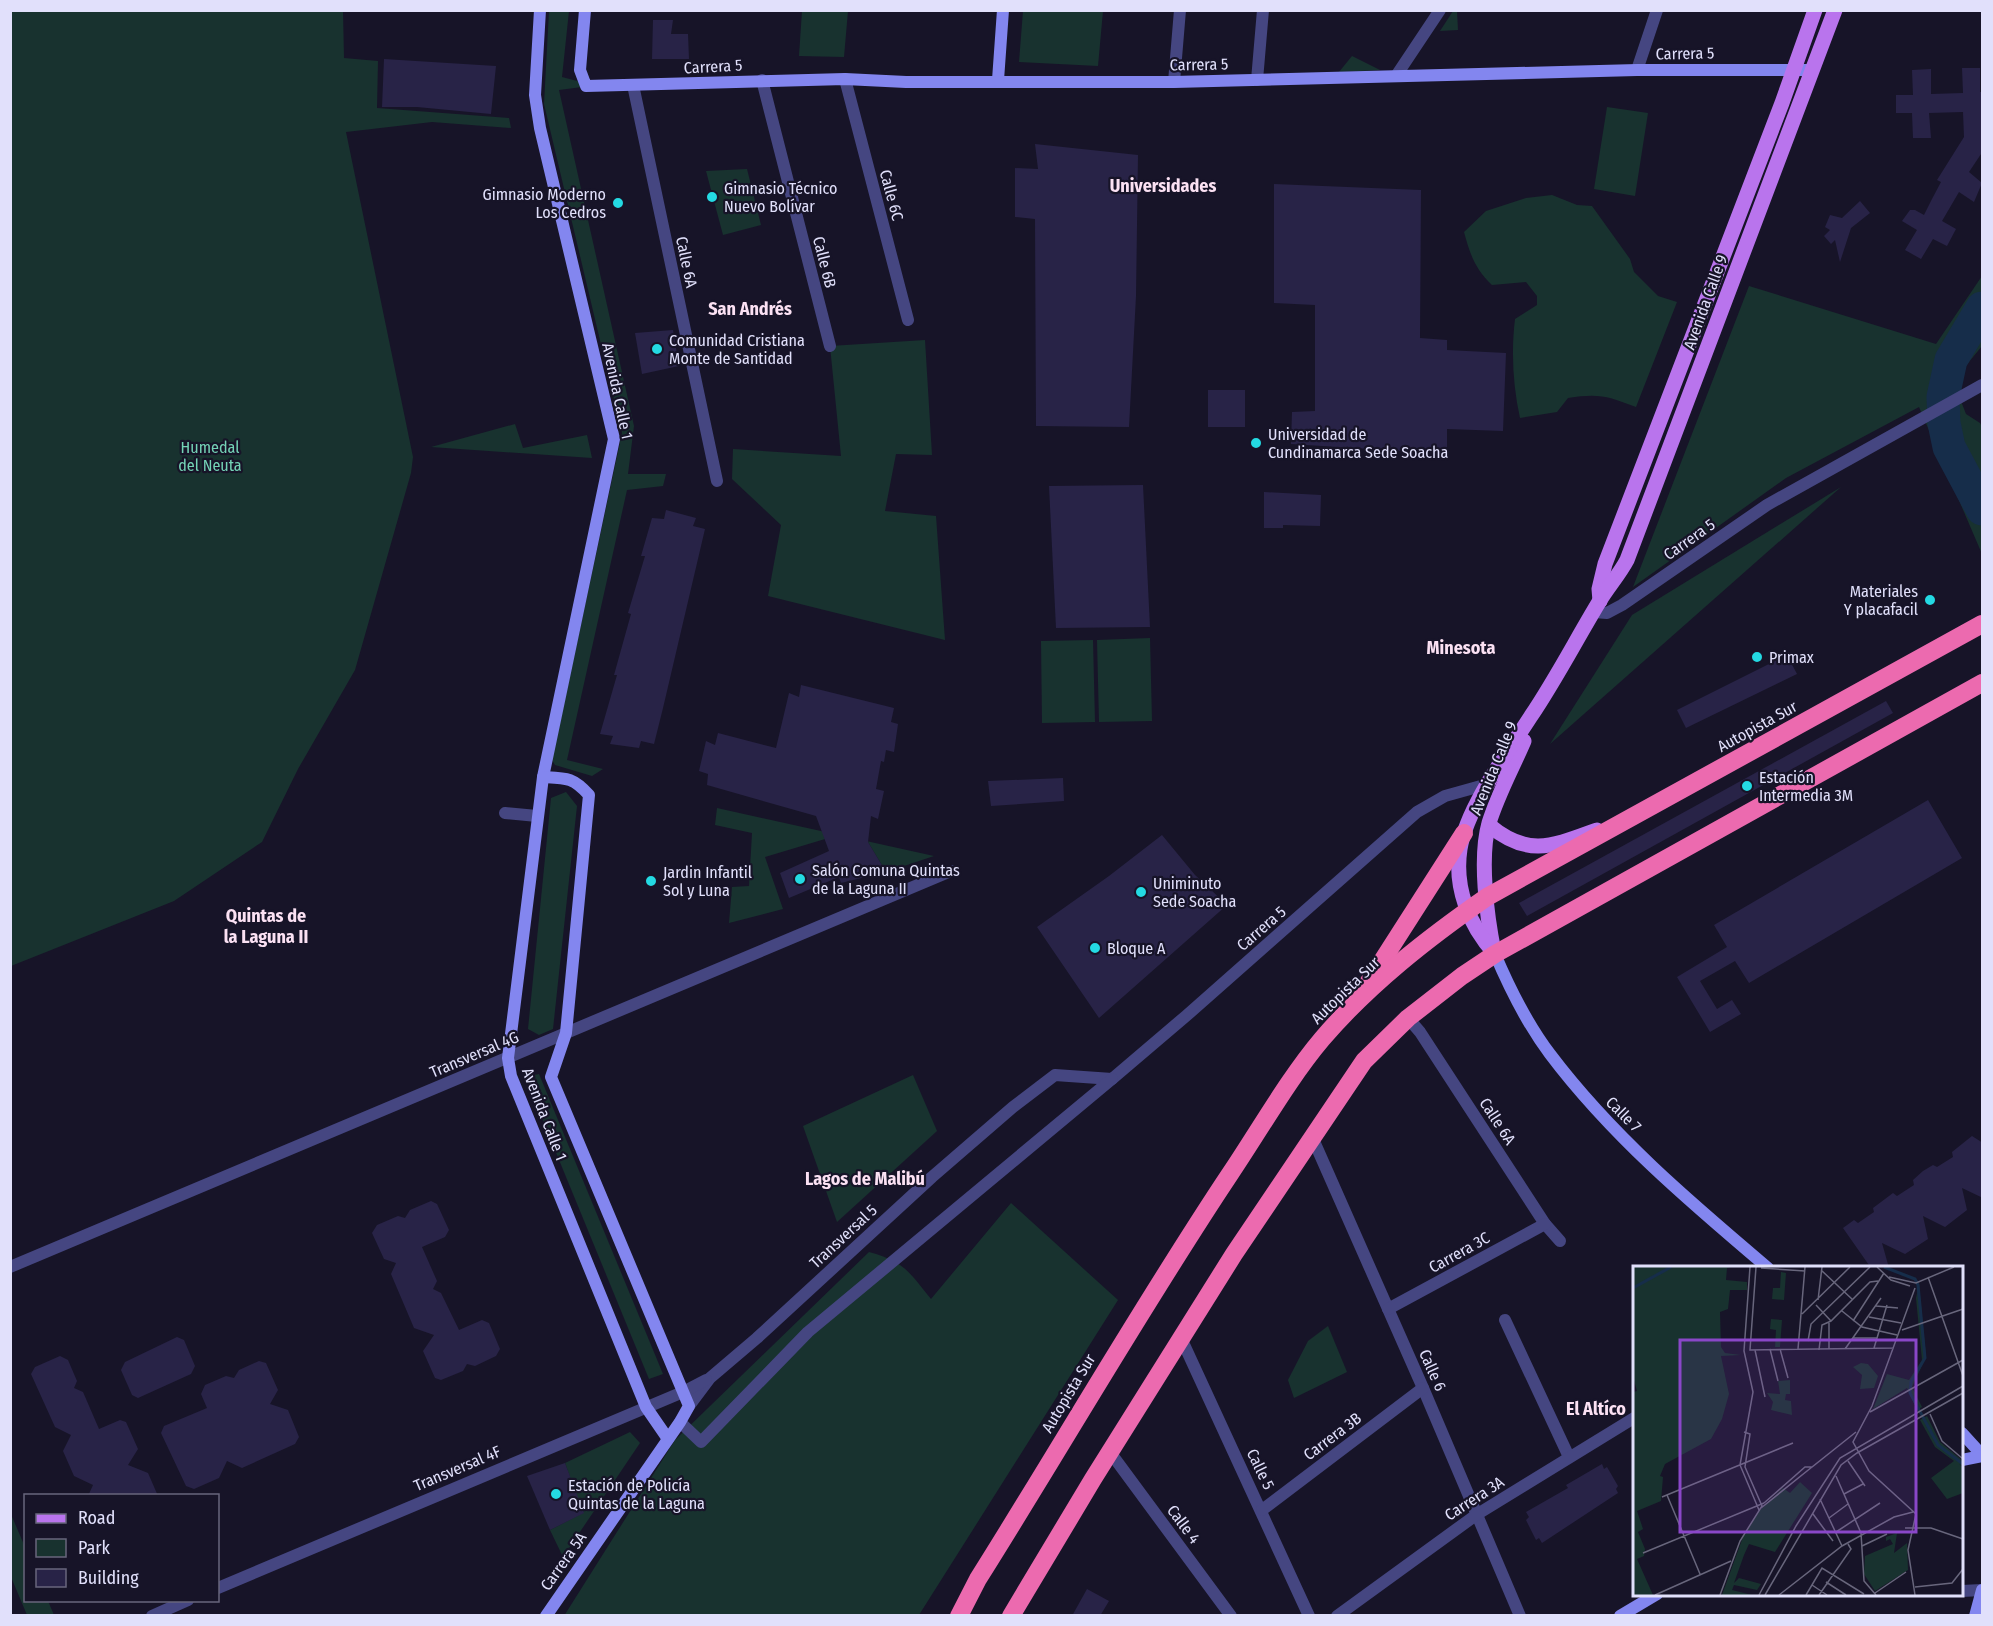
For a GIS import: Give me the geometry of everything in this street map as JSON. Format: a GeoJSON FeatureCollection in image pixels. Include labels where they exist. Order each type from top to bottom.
{"type":"FeatureCollection","features":[{"type":"Feature","properties":{"kind":"highway","name":"Autopista Sur"},"geometry":{"type":"LineString","coordinates":[[959,1616],[978,1579],[1193,1230],[1314,1050],[1356,1002],[1440,930],[1487,897],[1983,624]]}},
{"type":"Feature","properties":{"kind":"highway"},"geometry":{"type":"LineString","coordinates":[[1011,1616],[1234,1254],[1364,1061],[1408,1018],[1462,976],[1495,954],[1983,683]]}},
{"type":"Feature","properties":{"kind":"highway"},"geometry":{"type":"LineString","coordinates":[[1356,1002],[1464,833]]}},
{"type":"Feature","properties":{"kind":"main road","name":"Avenida Calle 1"},"geometry":{"type":"LineString","coordinates":[[540,10],[536,96],[540,128],[614,439],[543,777],[508,1058],[511,1076],[646,1407],[668,1439]]}},
{"type":"Feature","properties":{"kind":"main road","name":"Carrera 5"},"geometry":{"type":"LineString","coordinates":[[585,10],[580,70],[586,86],[844,79],[906,82],[998,80],[1174,82],[1637,70],[1813,69]]}},
{"type":"Feature","properties":{"kind":"main road"},"geometry":{"type":"LineString","coordinates":[[998,80],[1003,10]]}},
{"type":"Feature","properties":{"kind":"main road","name":"Avenida Calle 9"},"geometry":{"type":"LineString","coordinates":[[1597,606],[1605,564],[1782,103],[1815,10]]}},
{"type":"Feature","properties":{"kind":"main road","name":"Avenida Calle 9"},"geometry":{"type":"LineString","coordinates":[[1495,954],[1474,926],[1467,911],[1459,880],[1464,833],[1488,784],[1627,560],[1835,10]]}},
{"type":"Feature","properties":{"kind":"main road","name":"Avenida Calle 9"},"geometry":{"type":"LineString","coordinates":[[1495,954],[1484,859],[1489,825],[1502,786],[1518,756],[1539,705]]}},
{"type":"Feature","properties":{"kind":"main road","name":"Avenida Calle 1"},"geometry":{"type":"LineString","coordinates":[[543,777],[565,778],[579,783],[589,795],[566,1033],[551,1077],[689,1406]]}},
{"type":"Feature","properties":{"kind":"main road"},"geometry":{"type":"LineString","coordinates":[[1489,825],[1504,838],[1535,847],[1561,843],[1628,819]]}},
{"type":"Feature","properties":{"kind":"main road","name":"Calle 7"},"geometry":{"type":"LineString","coordinates":[[1495,954],[1521,1006],[1548,1052],[1596,1110],[1710,1220],[1766,1266]]}},
{"type":"Feature","properties":{"kind":"main road","name":"Carrera 5A"},"geometry":{"type":"LineString","coordinates":[[546,1616],[689,1406]]}},
{"type":"Feature","properties":{"kind":"main road"},"geometry":{"type":"LineString","coordinates":[[1963,1434],[1983,1456],[1963,1461]]}},
{"type":"Feature","properties":{"kind":"main road"},"geometry":{"type":"LineString","coordinates":[[1975,1616],[1983,1590]]}},
{"type":"Feature","properties":{"kind":"main road"},"geometry":{"type":"LineString","coordinates":[[1620,1616],[1654,1596]]}},
{"type":"Feature","properties":{"kind":"street"},"geometry":{"type":"LineString","coordinates":[[1174,82],[1180,10]]}},
{"type":"Feature","properties":{"kind":"street"},"geometry":{"type":"LineString","coordinates":[[1257,80],[1263,10]]}},
{"type":"Feature","properties":{"kind":"street"},"geometry":{"type":"LineString","coordinates":[[1396,76],[1440,10]]}},
{"type":"Feature","properties":{"kind":"street"},"geometry":{"type":"LineString","coordinates":[[1637,70],[1657,10]]}},
{"type":"Feature","properties":{"kind":"street","name":"Calle 6C"},"geometry":{"type":"LineString","coordinates":[[844,79],[908,320]]}},
{"type":"Feature","properties":{"kind":"street","name":"Calle 6B"},"geometry":{"type":"LineString","coordinates":[[762,80],[830,346]]}},
{"type":"Feature","properties":{"kind":"street","name":"Calle 6A"},"geometry":{"type":"LineString","coordinates":[[633,85],[717,481]]}},
{"type":"Feature","properties":{"kind":"street","name":"Carrera 5"},"geometry":{"type":"LineString","coordinates":[[1597,606],[1607,613],[1622,605],[1767,505],[1983,385]]}},
{"type":"Feature","properties":{"kind":"street","name":"Carrera 5"},"geometry":{"type":"LineString","coordinates":[[680,1422],[701,1442],[808,1332],[1186,1016],[1417,812],[1445,796],[1488,784]]}},
{"type":"Feature","properties":{"kind":"street"},"geometry":{"type":"LineString","coordinates":[[505,813],[537,816]]}},
{"type":"Feature","properties":{"kind":"street","name":"Transversal 4G"},"geometry":{"type":"LineString","coordinates":[[10,1267],[951,871]]}},
{"type":"Feature","properties":{"kind":"street","name":"Calle 6A"},"geometry":{"type":"LineString","coordinates":[[1408,1018],[1420,1032],[1545,1224],[1560,1241]]}},
{"type":"Feature","properties":{"kind":"street","name":"Transversal 5"},"geometry":{"type":"LineString","coordinates":[[689,1406],[710,1378],[932,1177],[1054,1075],[1112,1079]]}},
{"type":"Feature","properties":{"kind":"street","name":"Calle 6"},"geometry":{"type":"LineString","coordinates":[[1313,1139],[1520,1616]]}},
{"type":"Feature","properties":{"kind":"street","name":"Carrera 3C"},"geometry":{"type":"LineString","coordinates":[[1388,1309],[1545,1224]]}},
{"type":"Feature","properties":{"kind":"street"},"geometry":{"type":"LineString","coordinates":[[1505,1320],[1569,1457]]}},
{"type":"Feature","properties":{"kind":"street","name":"Calle 5"},"geometry":{"type":"LineString","coordinates":[[1181,1338],[1309,1616]]}},
{"type":"Feature","properties":{"kind":"street","name":"Transversal 4F"},"geometry":{"type":"LineString","coordinates":[[219,1588],[682,1392],[710,1378]]}},
{"type":"Feature","properties":{"kind":"street","name":"Carrera 3B"},"geometry":{"type":"LineString","coordinates":[[1262,1510],[1423,1388]]}},
{"type":"Feature","properties":{"kind":"street","name":"Carrera 3A"},"geometry":{"type":"LineString","coordinates":[[1337,1616],[1476,1515],[1633,1419]]}},
{"type":"Feature","properties":{"kind":"street","name":"Calle 4"},"geometry":{"type":"LineString","coordinates":[[1110,1452],[1231,1616]]}},
{"type":"Feature","properties":{"kind":"street"},"geometry":{"type":"LineString","coordinates":[[1963,1591],[1983,1590]]}},
{"type":"Feature","properties":{"kind":"street"},"geometry":{"type":"LineString","coordinates":[[152,1616],[184,1602]]}},
{"type":"Feature","properties":{"kind":"green space","name":"Humedal del Neuta"},"geometry":{"type":"Polygon","coordinates":[[[10,11],[343,11],[344,58],[378,61],[377,108],[509,118],[511,128],[432,122],[346,132],[413,457],[411,473],[355,670],[298,769],[262,842],[174,901],[11,966],[10,11]]]}},
{"type":"Feature","properties":{"kind":"green space"},"geometry":{"type":"Polygon","coordinates":[[[549,11],[569,11],[562,77],[581,82],[582,87],[559,90],[634,426],[628,474],[666,474],[663,486],[627,490],[567,760],[603,769],[592,776],[555,765],[552,760],[622,433],[544,104],[549,11]]]}},
{"type":"Feature","properties":{"kind":"green space"},"geometry":{"type":"Polygon","coordinates":[[[802,11],[848,11],[844,57],[799,56],[802,11]]]}},
{"type":"Feature","properties":{"kind":"green space"},"geometry":{"type":"Polygon","coordinates":[[[1023,11],[1103,11],[1098,66],[1019,62],[1023,11]]]}},
{"type":"Feature","properties":{"kind":"green space"},"geometry":{"type":"Polygon","coordinates":[[[1453,11],[1457,11],[1458,30],[1440,31],[1453,11]]]}},
{"type":"Feature","properties":{"kind":"green space"},"geometry":{"type":"Polygon","coordinates":[[[1352,56],[1380,70],[1339,72],[1352,56]]]}},
{"type":"Feature","properties":{"kind":"green space"},"geometry":{"type":"Polygon","coordinates":[[[1607,107],[1648,113],[1635,196],[1594,189],[1607,107]]]}},
{"type":"Feature","properties":{"kind":"green space"},"geometry":{"type":"Polygon","coordinates":[[[747,169],[761,225],[723,235],[706,171],[747,169]]]}},
{"type":"Feature","properties":{"kind":"green space"},"geometry":{"type":"Polygon","coordinates":[[[1552,195],[1577,205],[1592,206],[1630,259],[1634,272],[1658,296],[1677,302],[1636,407],[1603,396],[1578,396],[1568,398],[1557,412],[1520,418],[1513,369],[1515,319],[1537,305],[1537,296],[1526,282],[1492,285],[1474,261],[1464,232],[1486,211],[1526,198],[1552,195]]]}},
{"type":"Feature","properties":{"kind":"green space"},"geometry":{"type":"Polygon","coordinates":[[[1982,276],[1982,346],[1964,368],[1959,396],[1966,414],[1980,423],[1982,427],[1982,554],[1919,407],[1786,478],[1633,587],[1749,286],[1936,344],[1982,276]]]}},
{"type":"Feature","properties":{"kind":"green space"},"geometry":{"type":"Polygon","coordinates":[[[925,340],[932,455],[896,454],[885,511],[936,516],[945,640],[768,596],[781,525],[732,479],[733,449],[841,456],[830,346],[925,340]]]}},
{"type":"Feature","properties":{"kind":"green space"},"geometry":{"type":"Polygon","coordinates":[[[515,424],[523,448],[587,435],[592,458],[431,447],[515,424]]]}},
{"type":"Feature","properties":{"kind":"green space"},"geometry":{"type":"Polygon","coordinates":[[[1841,487],[1550,744],[1632,615],[1841,487]]]}},
{"type":"Feature","properties":{"kind":"green space"},"geometry":{"type":"Polygon","coordinates":[[[1150,638],[1152,721],[1099,722],[1097,640],[1150,638]]]}},
{"type":"Feature","properties":{"kind":"green space"},"geometry":{"type":"Polygon","coordinates":[[[1093,640],[1095,722],[1042,723],[1041,641],[1093,640]]]}},
{"type":"Feature","properties":{"kind":"green space"},"geometry":{"type":"Polygon","coordinates":[[[566,792],[577,806],[553,1029],[539,1035],[528,1029],[551,798],[566,792]]]}},
{"type":"Feature","properties":{"kind":"green space"},"geometry":{"type":"Polygon","coordinates":[[[717,808],[934,856],[886,872],[868,842],[825,839],[765,857],[783,909],[729,923],[732,887],[749,886],[752,833],[715,825],[717,808]]]}},
{"type":"Feature","properties":{"kind":"green space"},"geometry":{"type":"Polygon","coordinates":[[[539,1074],[663,1374],[649,1379],[525,1077],[539,1074]]]}},
{"type":"Feature","properties":{"kind":"green space"},"geometry":{"type":"Polygon","coordinates":[[[913,1075],[937,1131],[837,1222],[803,1126],[913,1075]]]}},
{"type":"Feature","properties":{"kind":"green space"},"geometry":{"type":"Polygon","coordinates":[[[1011,1203],[1118,1300],[919,1615],[564,1616],[675,1440],[869,1252],[899,1264],[931,1299],[1011,1203]]]}},
{"type":"Feature","properties":{"kind":"green space"},"geometry":{"type":"Polygon","coordinates":[[[1328,1326],[1347,1372],[1294,1398],[1288,1380],[1308,1341],[1328,1326]]]}},
{"type":"Feature","properties":{"kind":"green space"},"geometry":{"type":"Polygon","coordinates":[[[630,1432],[640,1443],[563,1557],[550,1530],[583,1513],[565,1463],[630,1432]]]}},
{"type":"Feature","properties":{"kind":"green space"},"geometry":{"type":"Polygon","coordinates":[[[10,1512],[24,1545],[24,1602],[48,1602],[54,1615],[27,1615],[11,1577],[10,1512]]]}},
{"type":"Feature","properties":{"kind":"building"},"geometry":{"type":"Polygon","coordinates":[[[653,20],[673,20],[671,34],[688,34],[689,59],[652,59],[653,20]]]}},
{"type":"Feature","properties":{"kind":"building"},"geometry":{"type":"Polygon","coordinates":[[[384,59],[496,66],[491,114],[417,107],[382,107],[384,59]]]}},
{"type":"Feature","properties":{"kind":"building"},"geometry":{"type":"Polygon","coordinates":[[[1962,68],[1980,68],[1980,92],[1983,92],[1983,151],[1969,172],[1982,183],[1974,202],[1959,192],[1942,221],[1956,229],[1947,246],[1933,239],[1921,259],[1905,250],[1917,230],[1902,221],[1910,210],[1924,215],[1941,182],[1937,180],[1964,137],[1963,112],[1929,113],[1931,138],[1913,138],[1912,113],[1896,113],[1896,95],[1913,95],[1912,70],[1931,69],[1931,94],[1963,93],[1962,68]]]}},
{"type":"Feature","properties":{"kind":"building"},"geometry":{"type":"Polygon","coordinates":[[[1035,144],[1138,155],[1136,296],[1129,427],[1036,426],[1035,219],[1015,217],[1015,168],[1038,169],[1035,144]]]}},
{"type":"Feature","properties":{"kind":"building"},"geometry":{"type":"Polygon","coordinates":[[[1274,184],[1421,190],[1420,338],[1447,340],[1447,350],[1506,353],[1503,431],[1447,429],[1447,454],[1291,444],[1292,412],[1315,411],[1315,305],[1274,303],[1274,184]]]}},
{"type":"Feature","properties":{"kind":"building"},"geometry":{"type":"Polygon","coordinates":[[[1860,201],[1870,213],[1851,228],[1840,262],[1835,240],[1831,244],[1824,236],[1830,230],[1825,227],[1830,215],[1842,218],[1860,201]]]}},
{"type":"Feature","properties":{"kind":"building","name":"Comunidad Cristiana Monte de Santidad"},"geometry":{"type":"Polygon","coordinates":[[[673,330],[679,366],[642,374],[635,333],[673,330]]]}},
{"type":"Feature","properties":{"kind":"building"},"geometry":{"type":"Polygon","coordinates":[[[1208,390],[1245,390],[1245,427],[1208,427],[1208,390]]]}},
{"type":"Feature","properties":{"kind":"building"},"geometry":{"type":"Polygon","coordinates":[[[1143,485],[1150,627],[1056,628],[1049,486],[1143,485]]]}},
{"type":"Feature","properties":{"kind":"building"},"geometry":{"type":"Polygon","coordinates":[[[1264,492],[1321,495],[1320,526],[1283,525],[1283,528],[1264,528],[1264,492]]]}},
{"type":"Feature","properties":{"kind":"building"},"geometry":{"type":"Polygon","coordinates":[[[666,510],[696,518],[693,526],[705,529],[663,708],[654,744],[641,741],[639,748],[610,744],[613,736],[600,734],[617,675],[614,675],[631,614],[628,613],[645,556],[641,556],[652,518],[664,519],[666,510]]]}},
{"type":"Feature","properties":{"kind":"building"},"geometry":{"type":"Polygon","coordinates":[[[1787,655],[1797,674],[1686,728],[1677,710],[1787,655]]]}},
{"type":"Feature","properties":{"kind":"building"},"geometry":{"type":"Polygon","coordinates":[[[801,685],[894,708],[891,722],[898,724],[894,752],[886,750],[884,762],[881,761],[876,789],[884,791],[878,819],[871,816],[868,842],[886,872],[841,883],[839,877],[789,898],[780,873],[829,851],[816,816],[707,785],[708,774],[699,771],[706,741],[715,745],[718,733],[776,748],[789,693],[799,697],[801,685]]]}},
{"type":"Feature","properties":{"kind":"building","name":"Estación Intermedia 3M"},"geometry":{"type":"Polygon","coordinates":[[[1886,701],[1893,713],[1527,916],[1519,903],[1886,701]]]}},
{"type":"Feature","properties":{"kind":"building"},"geometry":{"type":"Polygon","coordinates":[[[1063,778],[1064,801],[991,806],[988,781],[1063,778]]]}},
{"type":"Feature","properties":{"kind":"building"},"geometry":{"type":"Polygon","coordinates":[[[1928,800],[1962,858],[1749,983],[1735,961],[1700,981],[1717,1009],[1732,1000],[1741,1014],[1710,1032],[1677,977],[1727,947],[1714,925],[1928,800]]]}},
{"type":"Feature","properties":{"kind":"building"},"geometry":{"type":"Polygon","coordinates":[[[1162,835],[1195,875],[1227,905],[1099,1018],[1037,927],[1162,835]]]}},
{"type":"Feature","properties":{"kind":"building"},"geometry":{"type":"Polygon","coordinates":[[[1972,1136],[1983,1143],[1983,1198],[1962,1188],[1967,1210],[1945,1227],[1923,1216],[1928,1239],[1905,1254],[1882,1243],[1888,1266],[1870,1266],[1843,1228],[1854,1220],[1858,1223],[1874,1212],[1873,1208],[1893,1193],[1897,1196],[1914,1185],[1913,1180],[1923,1171],[1933,1165],[1937,1167],[1953,1157],[1952,1152],[1972,1136]]]}},
{"type":"Feature","properties":{"kind":"building"},"geometry":{"type":"Polygon","coordinates":[[[431,1201],[437,1204],[449,1230],[445,1237],[422,1247],[437,1281],[433,1289],[441,1293],[459,1330],[482,1320],[489,1323],[500,1349],[496,1356],[475,1366],[467,1364],[463,1371],[441,1380],[435,1378],[423,1351],[434,1335],[414,1328],[391,1274],[396,1263],[384,1259],[372,1233],[377,1225],[398,1216],[405,1218],[410,1210],[431,1201]]]}},
{"type":"Feature","properties":{"kind":"building"},"geometry":{"type":"Polygon","coordinates":[[[177,1337],[184,1340],[195,1366],[191,1374],[138,1398],[132,1395],[121,1370],[125,1362],[177,1337]]]}},
{"type":"Feature","properties":{"kind":"building"},"geometry":{"type":"Polygon","coordinates":[[[60,1356],[68,1360],[77,1381],[74,1388],[83,1392],[99,1429],[120,1420],[126,1422],[138,1449],[128,1465],[148,1473],[157,1494],[89,1494],[93,1485],[74,1476],[63,1451],[71,1435],[55,1427],[31,1374],[35,1367],[60,1356]]]}},
{"type":"Feature","properties":{"kind":"building"},"geometry":{"type":"Polygon","coordinates":[[[259,1361],[266,1363],[278,1390],[270,1404],[288,1410],[299,1437],[295,1444],[242,1468],[227,1461],[219,1478],[194,1489],[186,1486],[161,1433],[164,1426],[207,1408],[201,1394],[205,1385],[226,1376],[234,1378],[239,1370],[259,1361]]]}},
{"type":"Feature","properties":{"kind":"building","name":"Estación de Policía Quintas de la Laguna"},"geometry":{"type":"Polygon","coordinates":[[[565,1463],[584,1513],[550,1530],[527,1476],[565,1463]]]}},
{"type":"Feature","properties":{"kind":"building"},"geometry":{"type":"Polygon","coordinates":[[[1602,1464],[1604,1469],[1607,1467],[1618,1486],[1616,1489],[1618,1493],[1542,1543],[1539,1538],[1536,1540],[1526,1520],[1529,1517],[1526,1512],[1568,1488],[1566,1485],[1602,1464]]]}},
{"type":"Feature","properties":{"kind":"building"},"geometry":{"type":"Polygon","coordinates":[[[1087,1589],[1109,1601],[1100,1616],[1072,1616],[1087,1589]]]}},
{"type":"Feature","properties":{"kind":"waterway"},"geometry":{"type":"LineString","coordinates":[[1982,308],[1951,360],[1943,397],[1944,423],[1949,447],[1982,509]]}},
{"type":"Feature","properties":{"kind":"place","name":"Gimnasio Técnico Nuevo Bolívar"},"geometry":{"type":"Point","coordinates":[712,197]}},
{"type":"Feature","properties":{"kind":"place","name":"Gimnasio Moderno Los Cedros"},"geometry":{"type":"Point","coordinates":[618,203]}},
{"type":"Feature","properties":{"kind":"place","name":"Comunidad Cristiana Monte de Santidad"},"geometry":{"type":"Point","coordinates":[657,349]}},
{"type":"Feature","properties":{"kind":"place","name":"Universidad de Cundinamarca Sede Soacha"},"geometry":{"type":"Point","coordinates":[1256,443]}},
{"type":"Feature","properties":{"kind":"place","name":"Materiales Y placafacil"},"geometry":{"type":"Point","coordinates":[1930,600]}},
{"type":"Feature","properties":{"kind":"place","name":"Primax"},"geometry":{"type":"Point","coordinates":[1757,657]}},
{"type":"Feature","properties":{"kind":"place","name":"Estación Intermedia 3M"},"geometry":{"type":"Point","coordinates":[1747,786]}},
{"type":"Feature","properties":{"kind":"place","name":"Salón Comuna Quintas de la Laguna II"},"geometry":{"type":"Point","coordinates":[800,879]}},
{"type":"Feature","properties":{"kind":"place","name":"Jardin Infantil Sol y Luna"},"geometry":{"type":"Point","coordinates":[651,881]}},
{"type":"Feature","properties":{"kind":"place","name":"Uniminuto Sede Soacha"},"geometry":{"type":"Point","coordinates":[1141,892]}},
{"type":"Feature","properties":{"kind":"place","name":"Bloque A"},"geometry":{"type":"Point","coordinates":[1095,948]}},
{"type":"Feature","properties":{"kind":"place","name":"Estación de Policía Quintas de la Laguna"},"geometry":{"type":"Point","coordinates":[556,1494]}},
{"type":"Feature","properties":{"kind":"district","name":"Universidades"},"geometry":{"type":"Point","coordinates":[1163,186]}},
{"type":"Feature","properties":{"kind":"district","name":"San Andrés"},"geometry":{"type":"Point","coordinates":[750,309]}},
{"type":"Feature","properties":{"kind":"district","name":"Minesota"},"geometry":{"type":"Point","coordinates":[1461,648]}},
{"type":"Feature","properties":{"kind":"district","name":"Quintas de la Laguna II"},"geometry":{"type":"Point","coordinates":[266,926]}},
{"type":"Feature","properties":{"kind":"district","name":"Lagos de Malibú"},"geometry":{"type":"Point","coordinates":[865,1179]}},
{"type":"Feature","properties":{"kind":"district","name":"El Altíco"},"geometry":{"type":"Point","coordinates":[1596,1409]}}]}
